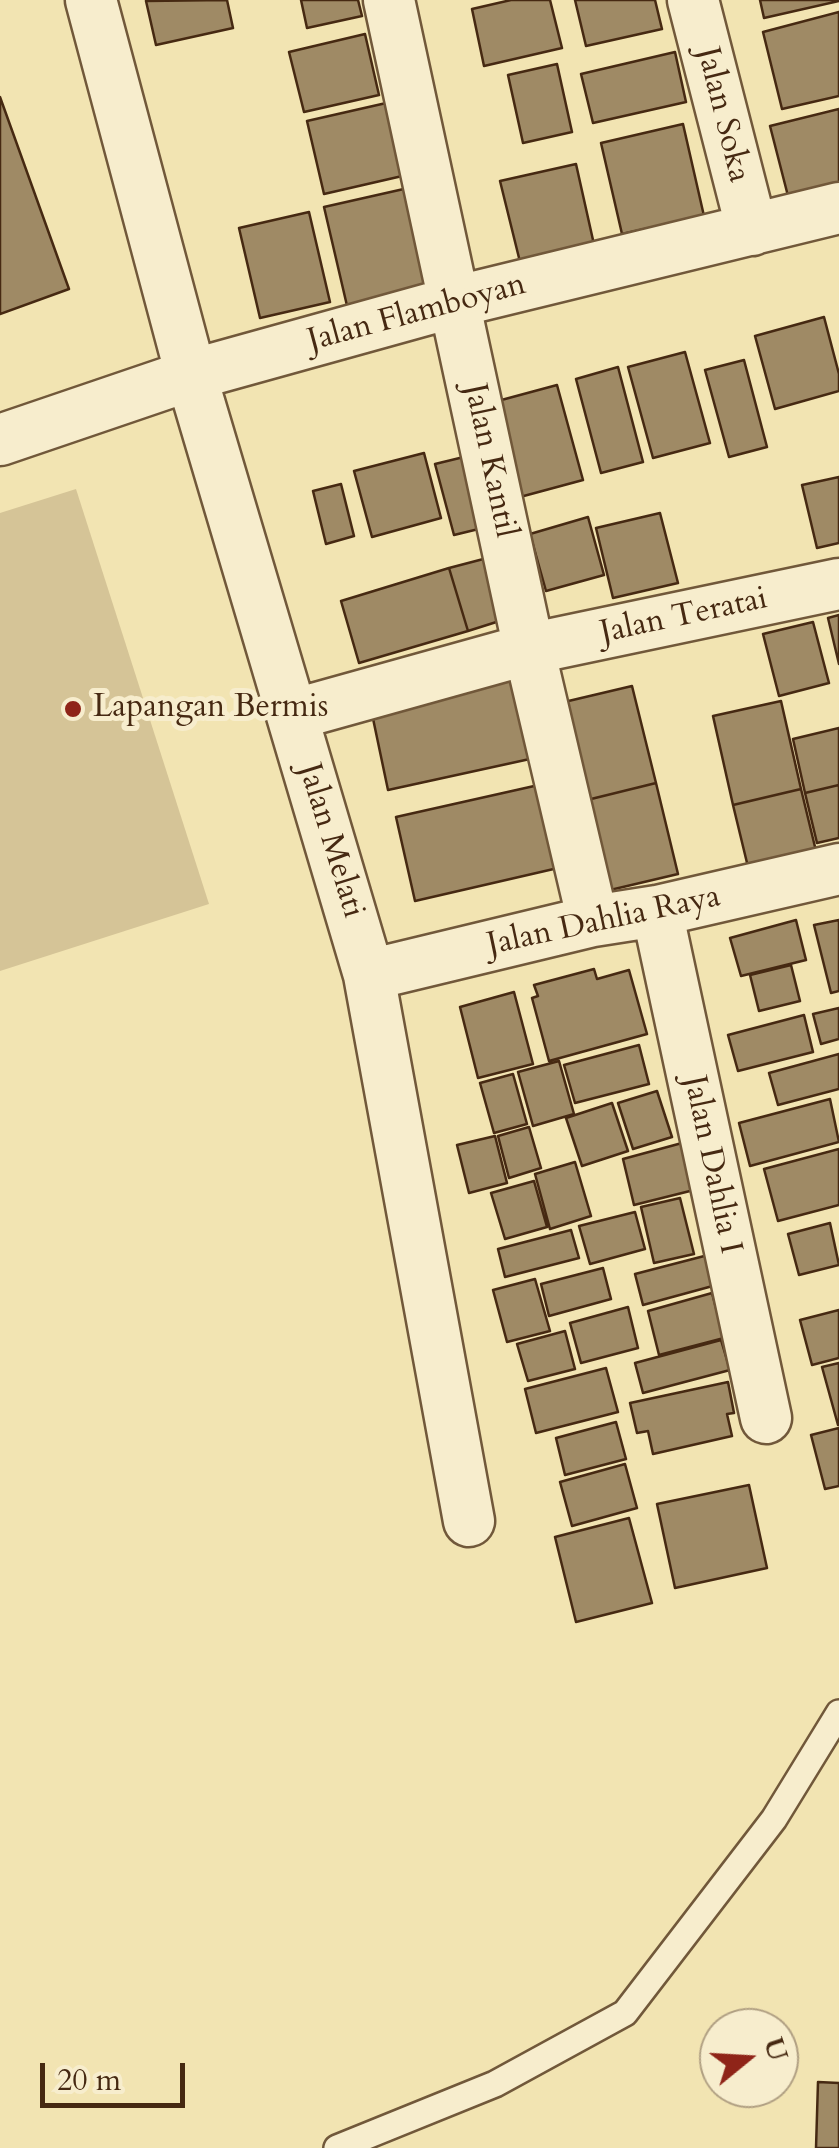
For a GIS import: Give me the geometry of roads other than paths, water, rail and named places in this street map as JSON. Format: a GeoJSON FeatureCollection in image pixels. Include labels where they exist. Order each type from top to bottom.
{"type":"FeatureCollection","features":[{"type":"Feature","properties":{"kind":"street","name":"Jalan Melati"},"geometry":{"type":"LineString","coordinates":[[91,0],[191,375],[370,975],[469,1521]]}},
{"type":"Feature","properties":{"kind":"street","name":"Jalan Kantil"},"geometry":{"type":"LineString","coordinates":[[389,0],[593,921]]}},
{"type":"Feature","properties":{"kind":"street","name":"Jalan Soka"},"geometry":{"type":"LineString","coordinates":[[693,0],[752,230]]}},
{"type":"Feature","properties":{"kind":"street","name":"Jalan Flamboyan"},"geometry":{"type":"LineString","coordinates":[[0,440],[191,375],[454,302],[839,208]]}},
{"type":"Feature","properties":{"kind":"street","name":"Jalan Teratai"},"geometry":{"type":"LineString","coordinates":[[292,715],[530,649],[839,584]]}},
{"type":"Feature","properties":{"kind":"street","name":"Jalan Dahlia Raya"},"geometry":{"type":"LineString","coordinates":[[370,975],[593,921],[657,911],[839,870]]}},
{"type":"Feature","properties":{"kind":"street","name":"Jalan Dahlia I"},"geometry":{"type":"LineString","coordinates":[[657,911],[766,1418]]}},
{"type":"Feature","properties":{"kind":"lane"},"geometry":{"type":"LineString","coordinates":[[337,2148],[496,2084],[624,2014],[774,1819],[839,1713]]}},
{"type":"Feature","properties":{"kind":"place","name":"Lapangan Bermis"},"geometry":{"type":"Point","coordinates":[73,709]}}]}
